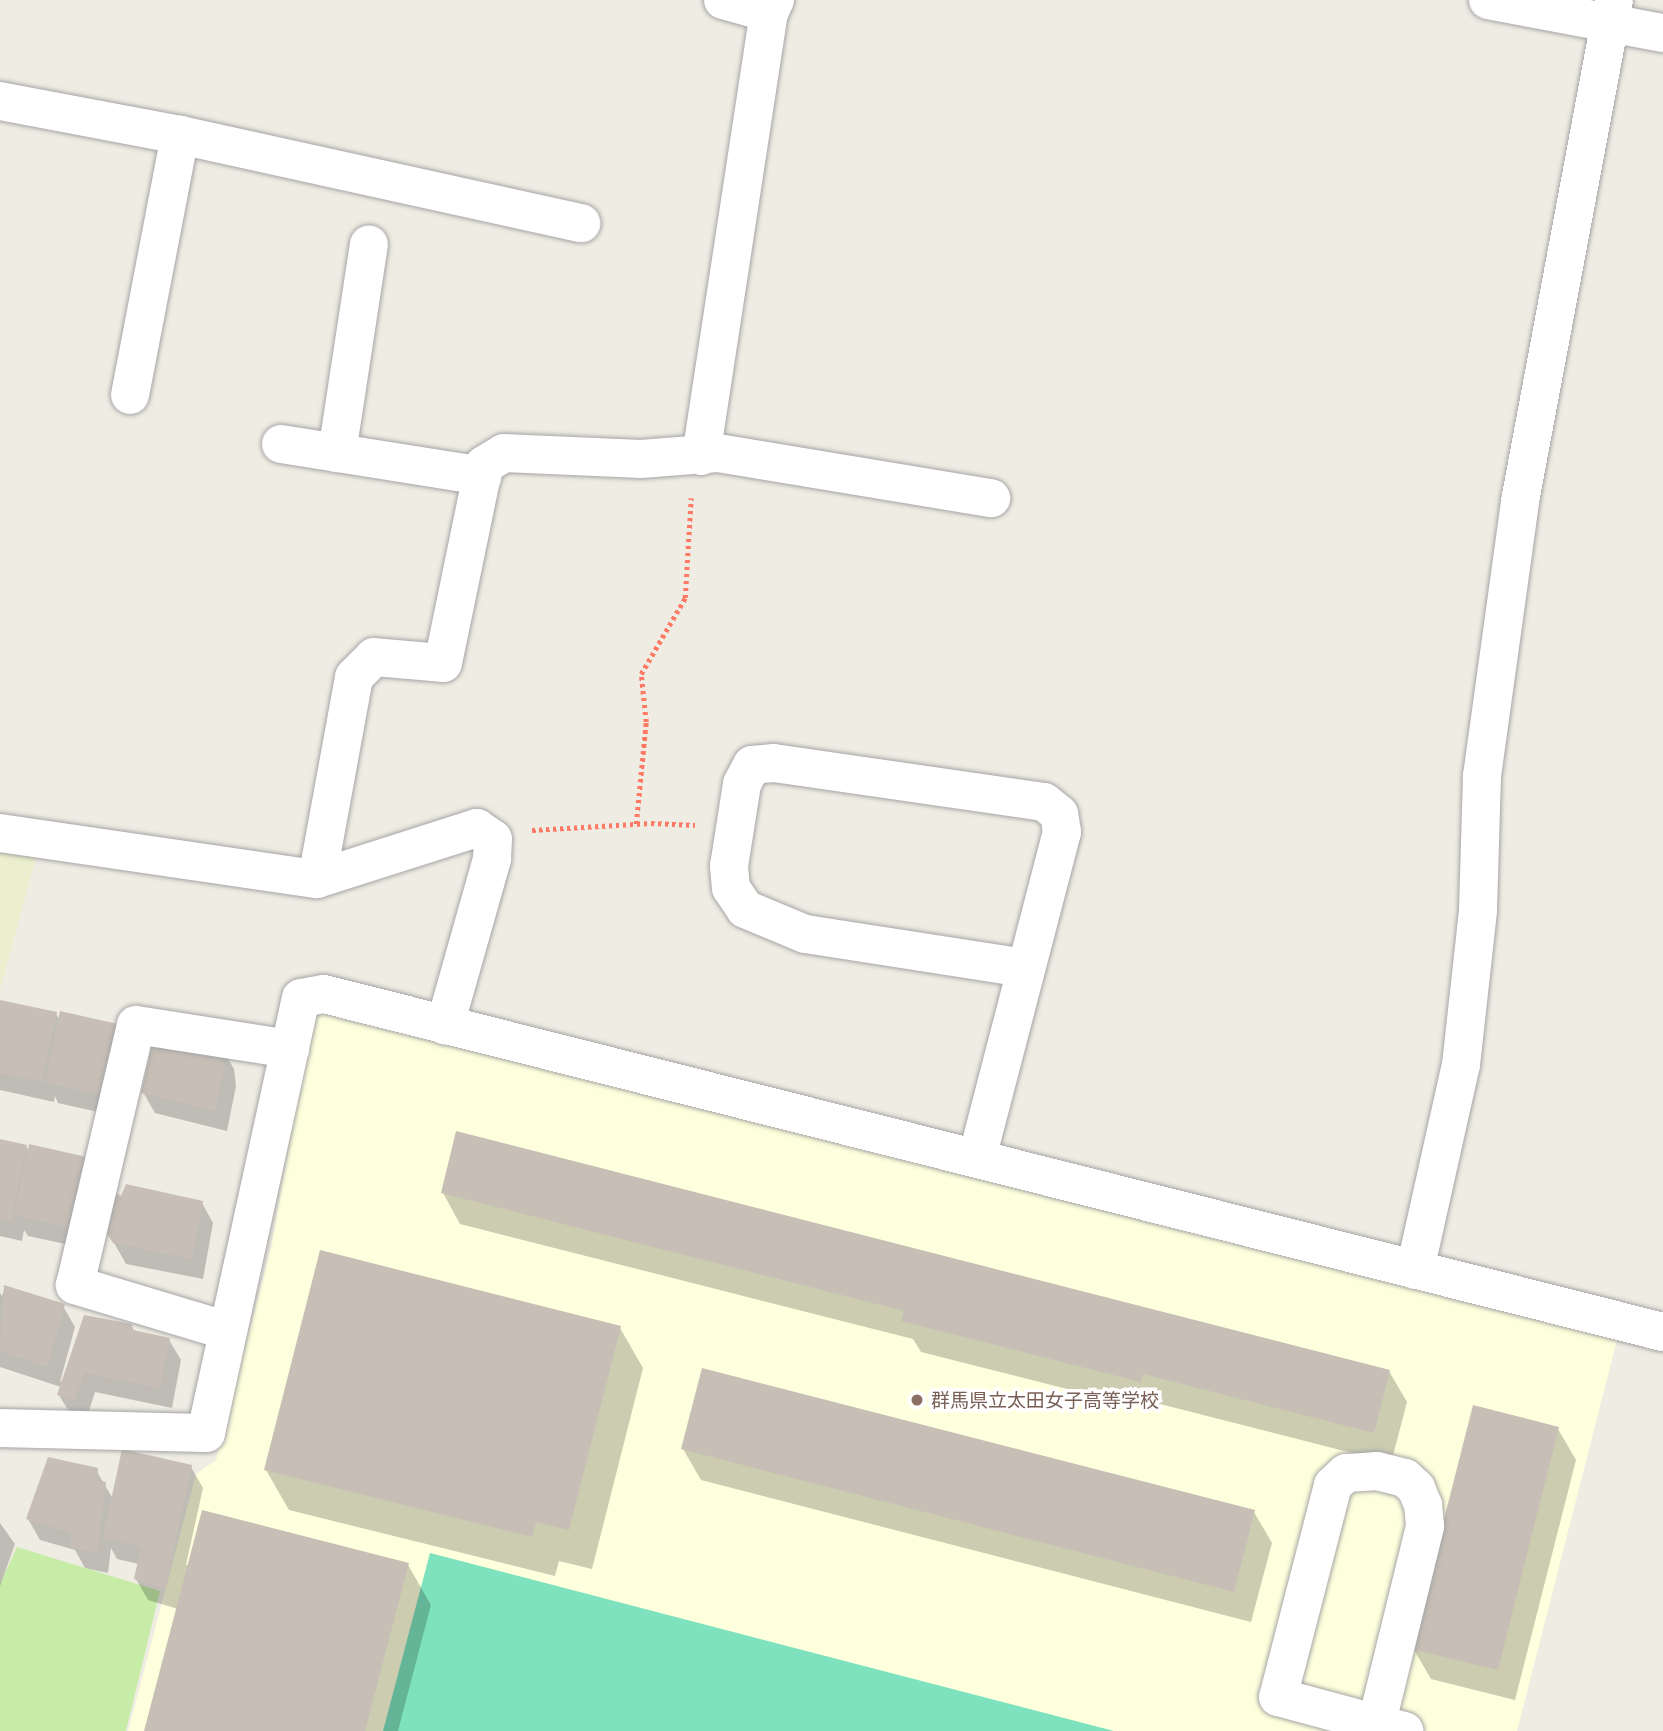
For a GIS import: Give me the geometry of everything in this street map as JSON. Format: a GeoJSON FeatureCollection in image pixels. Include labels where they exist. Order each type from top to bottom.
{"type":"FeatureCollection","features":[{"type":"Feature","properties":{"kind":"street"},"geometry":{"type":"LineString","coordinates":[[697,456],[772,7],[723,0]]}},
{"type":"Feature","properties":{"kind":"street"},"geometry":{"type":"LineString","coordinates":[[1488,0],[1612,12],[1663,33]]}},
{"type":"Feature","properties":{"kind":"street"},"geometry":{"type":"LineString","coordinates":[[1415,1270],[1461,1065],[1478,910],[1482,776],[1520,500],[1612,12]]}},
{"type":"Feature","properties":{"kind":"street"},"geometry":{"type":"LineString","coordinates":[[0,101],[180,135],[581,223]]}},
{"type":"Feature","properties":{"kind":"street"},"geometry":{"type":"LineString","coordinates":[[130,395],[180,135]]}},
{"type":"Feature","properties":{"kind":"street"},"geometry":{"type":"LineString","coordinates":[[337,453],[369,244]]}},
{"type":"Feature","properties":{"kind":"street"},"geometry":{"type":"LineString","coordinates":[[281,444],[482,476]]}},
{"type":"Feature","properties":{"kind":"street"},"geometry":{"type":"LineString","coordinates":[[317,879],[354,677],[374,657],[443,663],[484,464],[504,453],[640,459],[718,453],[991,498]]}},
{"type":"Feature","properties":{"kind":"street"},"geometry":{"type":"LineString","coordinates":[[977,1158],[1024,968],[1062,832],[1059,814],[1044,802],[763,764],[752,765],[741,784],[729,866],[731,888],[745,909],[769,922],[805,934],[1024,968]]}},
{"type":"Feature","properties":{"kind":"street"},"geometry":{"type":"LineString","coordinates":[[0,833],[317,879],[456,832],[477,828],[490,836],[492,859],[445,1025]]}},
{"type":"Feature","properties":{"kind":"street"},"geometry":{"type":"LineString","coordinates":[[0,1429],[206,1433],[301,998],[324,994],[1663,1332]]}},
{"type":"Feature","properties":{"kind":"street"},"geometry":{"type":"LineString","coordinates":[[228,1331],[75,1284],[136,1025],[290,1049]]}},
{"type":"Feature","properties":{"kind":"street"},"geometry":{"type":"LineString","coordinates":[[1377,1471],[1405,1478],[1416,1488],[1425,1525],[1391,1727],[1278,1697],[1332,1485],[1346,1473],[1377,1471]]}},
{"type":"Feature","properties":{"kind":"path"},"geometry":{"type":"LineString","coordinates":[[635,824],[646,722],[641,674],[685,598],[697,456]]}},
{"type":"Feature","properties":{"kind":"path"},"geometry":{"type":"LineString","coordinates":[[490,836],[517,829],[578,830],[635,824],[735,827]]}},
{"type":"Feature","properties":{"kind":"shaded area"},"geometry":{"type":"Polygon","coordinates":[[[0,846],[36,857],[0,990],[0,846]]]}},
{"type":"Feature","properties":{"kind":"shaded area","name":"群馬県立太田女子高等学校"},"geometry":{"type":"Polygon","coordinates":[[[323,1008],[1617,1340],[1517,1731],[128,1731],[196,1474],[216,1460],[271,1248],[313,1013],[323,1008]]]}},
{"type":"Feature","properties":{"kind":"green space"},"geometry":{"type":"Polygon","coordinates":[[[17,1547],[160,1591],[126,1731],[0,1731],[0,1584],[17,1547]]]}},
{"type":"Feature","properties":{"kind":"green space"},"geometry":{"type":"Polygon","coordinates":[[[430,1553],[1114,1731],[383,1731],[430,1553]]]}},
{"type":"Feature","properties":{"kind":"building"},"geometry":{"type":"Polygon","coordinates":[[[0,1000],[57,1012],[42,1082],[0,1073],[0,1000]]]}},
{"type":"Feature","properties":{"kind":"building"},"geometry":{"type":"Polygon","coordinates":[[[60,1011],[122,1025],[105,1096],[45,1082],[60,1011]]]}},
{"type":"Feature","properties":{"kind":"building"},"geometry":{"type":"Polygon","coordinates":[[[155,1032],[223,1047],[220,1061],[225,1064],[215,1111],[141,1093],[155,1032]]]}},
{"type":"Feature","properties":{"kind":"building"},"geometry":{"type":"Polygon","coordinates":[[[456,1131],[1390,1370],[1374,1433],[1143,1374],[1141,1382],[901,1321],[904,1311],[441,1193],[456,1131]]]}},
{"type":"Feature","properties":{"kind":"building"},"geometry":{"type":"Polygon","coordinates":[[[0,1139],[27,1145],[11,1221],[0,1219],[0,1139]]]}},
{"type":"Feature","properties":{"kind":"building"},"geometry":{"type":"Polygon","coordinates":[[[29,1144],[91,1158],[77,1221],[70,1220],[68,1227],[14,1215],[29,1144]]]}},
{"type":"Feature","properties":{"kind":"building"},"geometry":{"type":"Polygon","coordinates":[[[126,1184],[203,1201],[192,1259],[113,1243],[107,1234],[116,1193],[121,1196],[126,1184]]]}},
{"type":"Feature","properties":{"kind":"building"},"geometry":{"type":"Polygon","coordinates":[[[320,1250],[621,1326],[569,1530],[536,1522],[532,1537],[264,1470],[320,1250]]]}},
{"type":"Feature","properties":{"kind":"building"},"geometry":{"type":"Polygon","coordinates":[[[4,1285],[65,1304],[47,1367],[0,1351],[4,1285]]]}},
{"type":"Feature","properties":{"kind":"building"},"geometry":{"type":"Polygon","coordinates":[[[84,1315],[132,1324],[133,1330],[170,1338],[160,1388],[84,1373],[75,1401],[57,1395],[84,1315]]]}},
{"type":"Feature","properties":{"kind":"building"},"geometry":{"type":"Polygon","coordinates":[[[702,1368],[1255,1510],[1234,1592],[681,1449],[702,1368]]]}},
{"type":"Feature","properties":{"kind":"building"},"geometry":{"type":"Polygon","coordinates":[[[1473,1405],[1559,1427],[1498,1670],[1411,1649],[1473,1405]]]}},
{"type":"Feature","properties":{"kind":"building"},"geometry":{"type":"Polygon","coordinates":[[[122,1449],[192,1465],[165,1589],[134,1579],[141,1547],[103,1538],[122,1449]]]}},
{"type":"Feature","properties":{"kind":"building"},"geometry":{"type":"Polygon","coordinates":[[[48,1457],[98,1468],[97,1480],[106,1482],[97,1553],[71,1548],[71,1533],[26,1519],[48,1457]]]}},
{"type":"Feature","properties":{"kind":"building"},"geometry":{"type":"Polygon","coordinates":[[[202,1510],[409,1563],[365,1731],[144,1731],[202,1510]]]}},
{"type":"Feature","properties":{"kind":"place","name":"群馬県立太田女子高等学校"},"geometry":{"type":"Point","coordinates":[917,1400]}}]}
